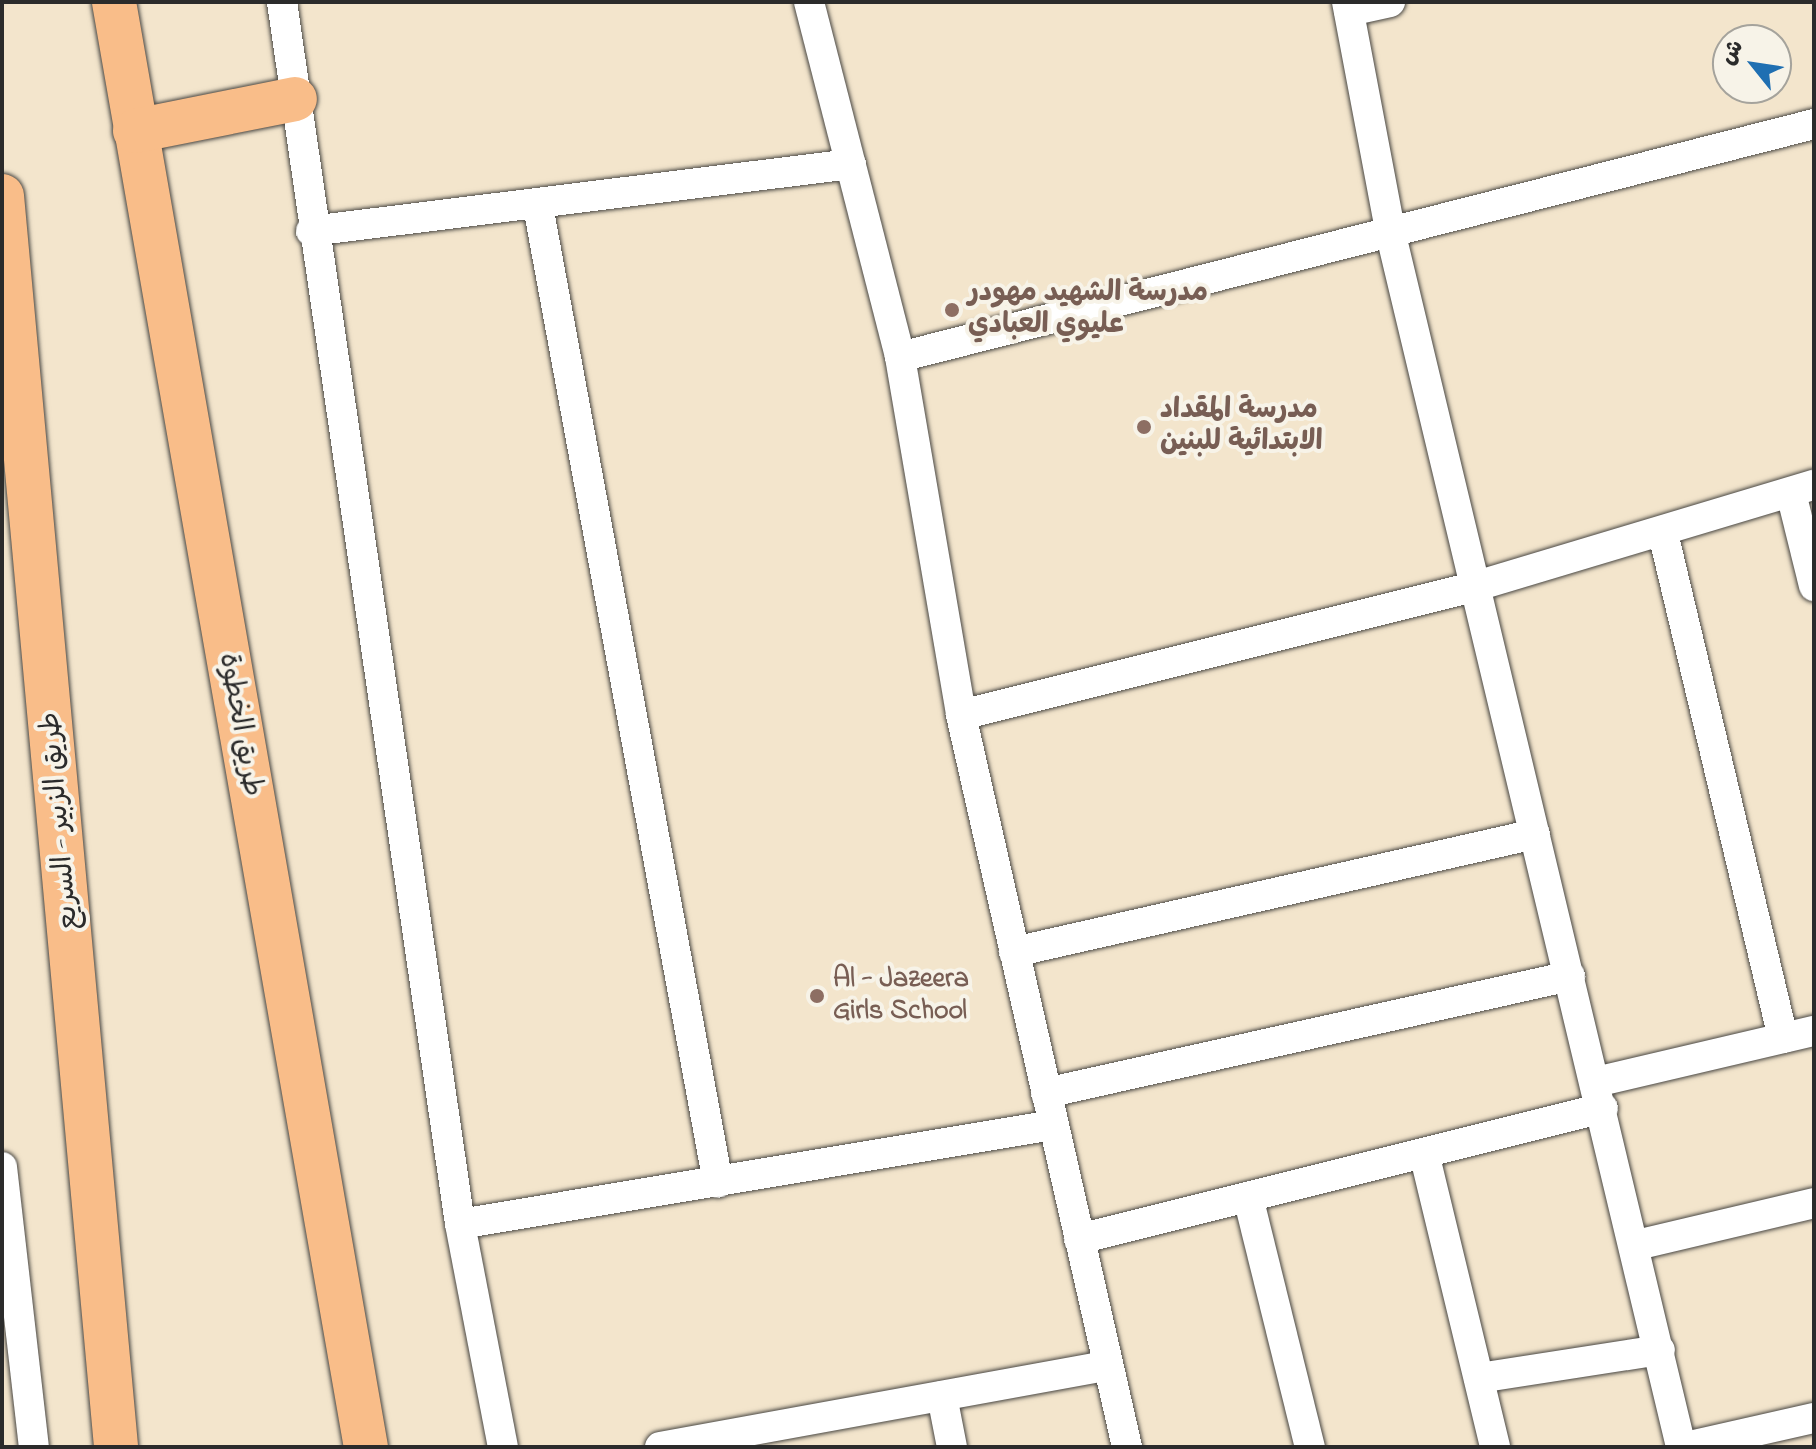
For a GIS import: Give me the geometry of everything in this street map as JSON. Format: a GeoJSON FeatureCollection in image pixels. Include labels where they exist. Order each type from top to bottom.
{"type":"FeatureCollection","features":[{"type":"Feature","properties":{"kind":"highway","name":"طريق الخطوة"},"geometry":{"type":"LineString","coordinates":[[114,2],[366,1447]]}},
{"type":"Feature","properties":{"kind":"highway"},"geometry":{"type":"LineString","coordinates":[[135,131],[295,99]]}},
{"type":"Feature","properties":{"kind":"highway","name":"طريق الزبير - السريع"},"geometry":{"type":"LineString","coordinates":[[2,196],[116,1447]]}},
{"type":"Feature","properties":{"kind":"street"},"geometry":{"type":"LineString","coordinates":[[282,2],[311,231],[460,1224],[503,1447]]}},
{"type":"Feature","properties":{"kind":"street"},"geometry":{"type":"LineString","coordinates":[[809,2],[900,357],[961,715],[1127,1447]]}},
{"type":"Feature","properties":{"kind":"street"},"geometry":{"type":"LineString","coordinates":[[1390,2],[1348,6],[1391,235],[1473,587],[1637,1245],[1683,1447],[1814,1418]]}},
{"type":"Feature","properties":{"kind":"street"},"geometry":{"type":"LineString","coordinates":[[900,357],[1391,235],[1814,124]]}},
{"type":"Feature","properties":{"kind":"street"},"geometry":{"type":"LineString","coordinates":[[311,231],[538,206],[851,164]]}},
{"type":"Feature","properties":{"kind":"street"},"geometry":{"type":"LineString","coordinates":[[538,206],[718,1183]]}},
{"type":"Feature","properties":{"kind":"street"},"geometry":{"type":"LineString","coordinates":[[961,715],[1473,587],[1663,533],[1802,489],[1814,586]]}},
{"type":"Feature","properties":{"kind":"street"},"geometry":{"type":"LineString","coordinates":[[1663,533],[1783,1038]]}},
{"type":"Feature","properties":{"kind":"street"},"geometry":{"type":"LineString","coordinates":[[1014,952],[1535,834]]}},
{"type":"Feature","properties":{"kind":"street"},"geometry":{"type":"LineString","coordinates":[[1046,1093],[1570,976]]}},
{"type":"Feature","properties":{"kind":"street"},"geometry":{"type":"LineString","coordinates":[[1079,1239],[1424,1153],[1599,1095],[1814,1031]]}},
{"type":"Feature","properties":{"kind":"street"},"geometry":{"type":"LineString","coordinates":[[460,1224],[1053,1125]]}},
{"type":"Feature","properties":{"kind":"street"},"geometry":{"type":"LineString","coordinates":[[1424,1153],[1495,1447]]}},
{"type":"Feature","properties":{"kind":"street"},"geometry":{"type":"LineString","coordinates":[[2,1167],[34,1447]]}},
{"type":"Feature","properties":{"kind":"street"},"geometry":{"type":"LineString","coordinates":[[1248,1197],[1310,1447]]}},
{"type":"Feature","properties":{"kind":"street"},"geometry":{"type":"LineString","coordinates":[[1637,1245],[1814,1203]]}},
{"type":"Feature","properties":{"kind":"street"},"geometry":{"type":"LineString","coordinates":[[1479,1378],[1660,1350]]}},
{"type":"Feature","properties":{"kind":"street"},"geometry":{"type":"LineString","coordinates":[[660,1447],[1107,1366]]}},
{"type":"Feature","properties":{"kind":"street"},"geometry":{"type":"LineString","coordinates":[[942,1396],[952,1447]]}},
{"type":"Feature","properties":{"kind":"place","name":"مدرسة الشهيد مهودر عليوي العبادي"},"geometry":{"type":"Point","coordinates":[952,310]}},
{"type":"Feature","properties":{"kind":"place","name":"مدرسة المقداد الابتدائية للبنين"},"geometry":{"type":"Point","coordinates":[1144,427]}},
{"type":"Feature","properties":{"kind":"place","name":"Al - Jazeera Girls School"},"geometry":{"type":"Point","coordinates":[817,996]}}]}
